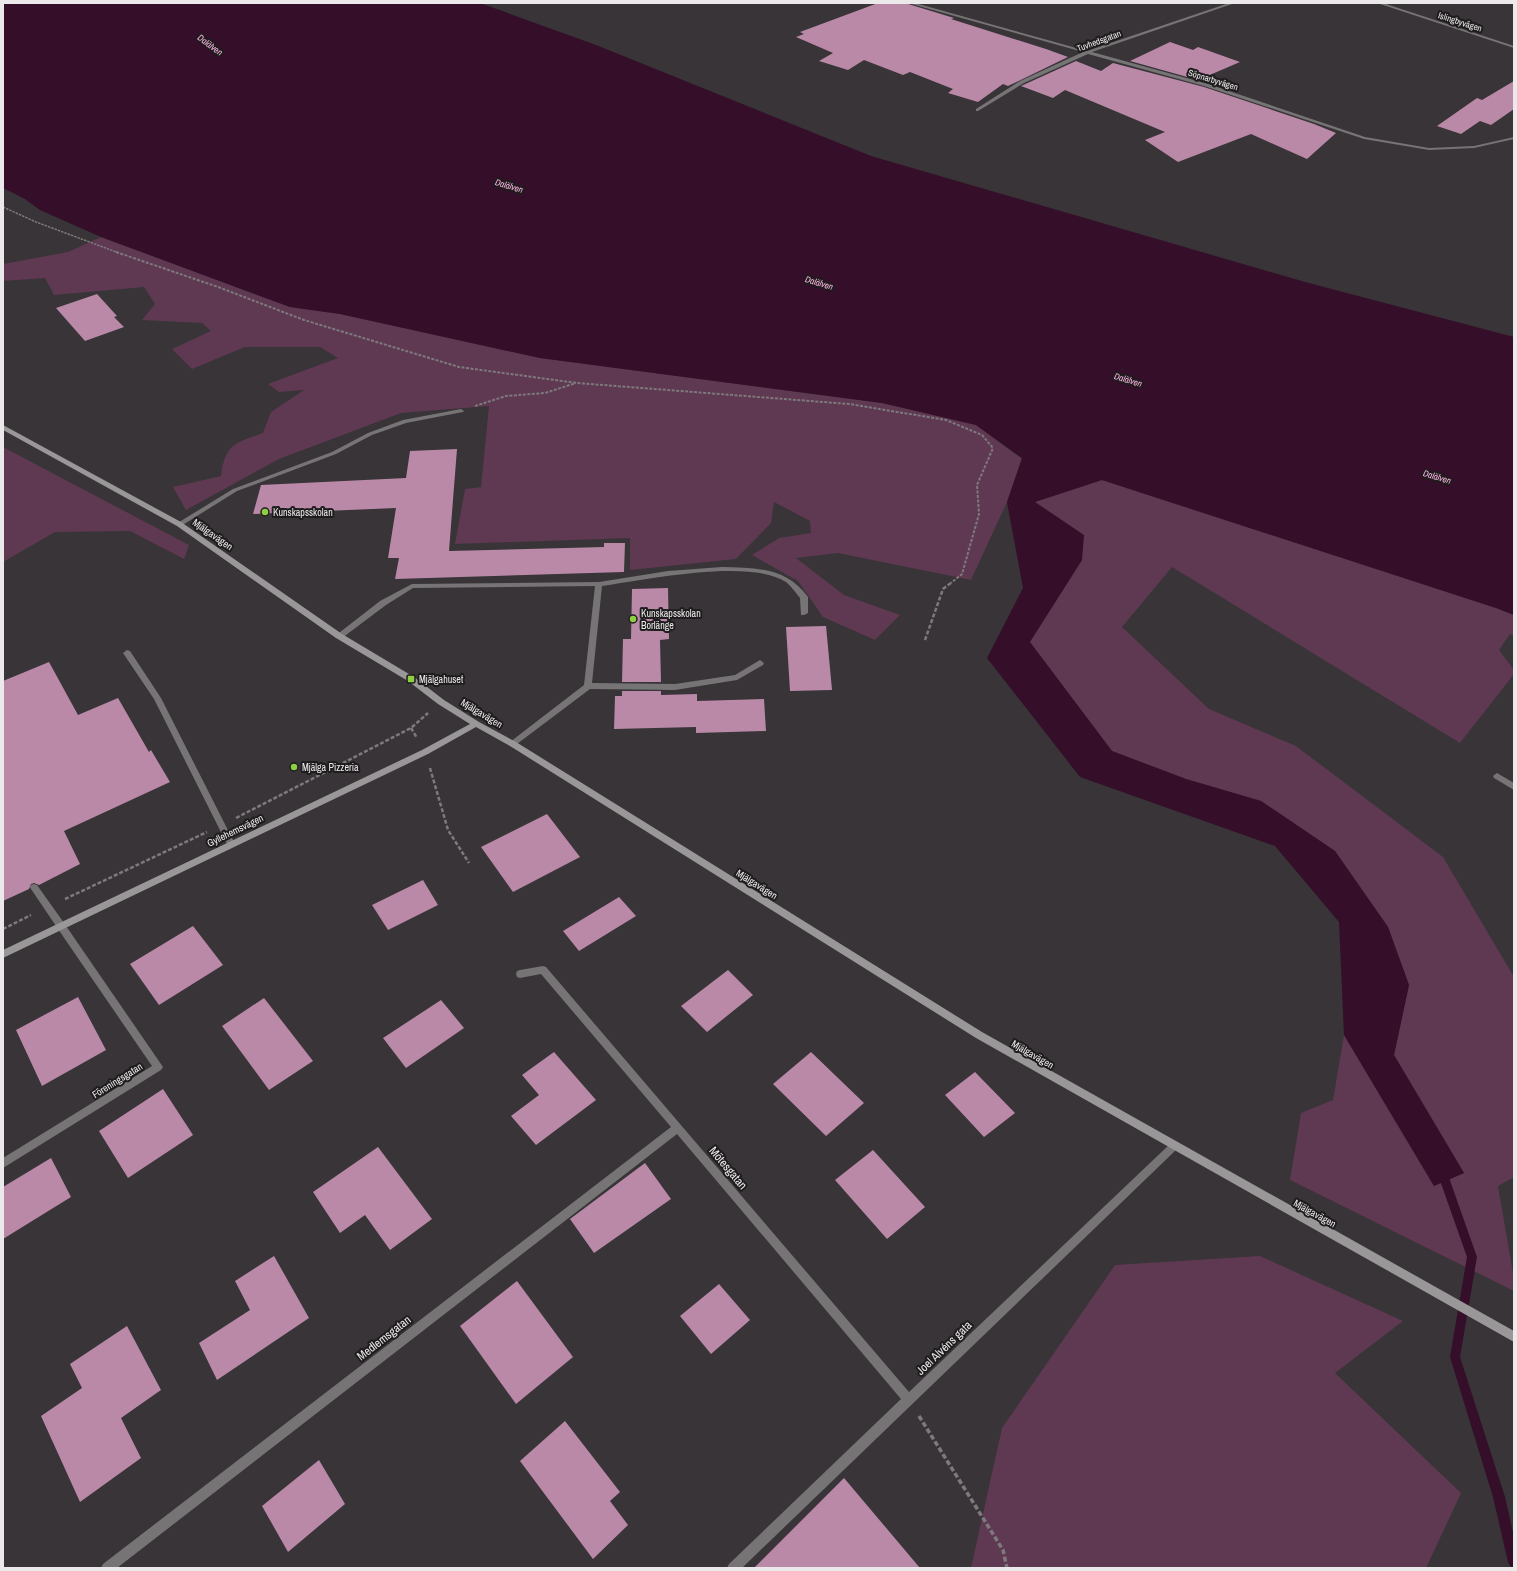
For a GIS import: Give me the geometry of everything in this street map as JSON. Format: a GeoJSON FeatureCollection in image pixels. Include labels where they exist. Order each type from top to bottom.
{"type":"FeatureCollection","features":[{"type":"Feature","properties":{"kind":"street","name":"Söpnarbyvägen"},"geometry":{"type":"LineString","coordinates":[[910,3],[1206,85],[1364,138],[1429,149],[1474,147],[1514,138]]}},
{"type":"Feature","properties":{"kind":"street","name":"Tuvhedsgatan"},"geometry":{"type":"LineString","coordinates":[[978,110],[1022,82],[1088,52],[1233,3]]}},
{"type":"Feature","properties":{"kind":"street","name":"Islingbyvägen"},"geometry":{"type":"LineString","coordinates":[[1379,3],[1514,47]]}},
{"type":"Feature","properties":{"kind":"street"},"geometry":{"type":"LineString","coordinates":[[179,524],[235,490],[334,453],[370,434],[405,421],[461,411]]}},
{"type":"Feature","properties":{"kind":"street","name":"Mjälgavägen"},"geometry":{"type":"LineString","coordinates":[[3,427],[179,524],[339,636],[411,679],[441,702],[476,724],[513,744],[979,1036],[1173,1147],[1514,1338]]}},
{"type":"Feature","properties":{"kind":"street"},"geometry":{"type":"LineString","coordinates":[[339,636],[383,603],[412,586],[599,584],[728,568],[754,570],[787,580],[804,598],[804,613]]}},
{"type":"Feature","properties":{"kind":"street"},"geometry":{"type":"LineString","coordinates":[[588,686],[599,584]]}},
{"type":"Feature","properties":{"kind":"street"},"geometry":{"type":"LineString","coordinates":[[127,653],[157,698],[231,844]]}},
{"type":"Feature","properties":{"kind":"street"},"geometry":{"type":"LineString","coordinates":[[513,744],[588,686],[675,687],[737,677],[760,663]]}},
{"type":"Feature","properties":{"kind":"street","name":"Gyllehemsvägen"},"geometry":{"type":"LineString","coordinates":[[3,954],[425,752],[476,724]]}},
{"type":"Feature","properties":{"kind":"street"},"geometry":{"type":"LineString","coordinates":[[1497,776],[1514,787]]}},
{"type":"Feature","properties":{"kind":"street"},"geometry":{"type":"LineString","coordinates":[[34,887],[61,926]]}},
{"type":"Feature","properties":{"kind":"street","name":"Föreningsgatan"},"geometry":{"type":"LineString","coordinates":[[3,1163],[158,1067],[61,926]]}},
{"type":"Feature","properties":{"kind":"street","name":"Mötesgatan"},"geometry":{"type":"LineString","coordinates":[[520,974],[543,970],[909,1400]]}},
{"type":"Feature","properties":{"kind":"street","name":"Medlemsgatan"},"geometry":{"type":"LineString","coordinates":[[107,1568],[678,1128]]}},
{"type":"Feature","properties":{"kind":"street","name":"Joel Alvéns gata"},"geometry":{"type":"LineString","coordinates":[[733,1568],[1173,1147]]}},
{"type":"Feature","properties":{"kind":"path"},"geometry":{"type":"LineString","coordinates":[[3,207],[43,225],[218,287],[304,320],[459,367],[577,383],[849,404],[946,420],[982,435],[993,448],[977,485],[979,514],[962,574],[943,589],[926,640]]}},
{"type":"Feature","properties":{"kind":"path"},"geometry":{"type":"LineString","coordinates":[[461,411],[506,396],[545,393],[577,383]]}},
{"type":"Feature","properties":{"kind":"path"},"geometry":{"type":"LineString","coordinates":[[411,728],[425,752],[448,830],[469,863]]}},
{"type":"Feature","properties":{"kind":"path"},"geometry":{"type":"LineString","coordinates":[[909,1400],[1003,1550],[1008,1568]]}},
{"type":"Feature","properties":{"kind":"shaded area"},"geometry":{"type":"Polygon","coordinates":[[[101,237],[290,307],[340,314],[540,358],[882,403],[976,425],[1022,459],[1007,502],[971,580],[838,553],[796,558],[844,595],[900,615],[875,640],[823,617],[798,581],[752,555],[779,538],[811,533],[810,521],[774,502],[771,523],[736,559],[630,570],[630,538],[455,544],[465,489],[481,487],[489,406],[401,413],[279,459],[186,510],[173,487],[221,476],[225,457],[233,446],[245,439],[263,433],[271,412],[304,390],[279,392],[268,384],[338,358],[320,347],[245,347],[192,369],[172,349],[211,331],[202,323],[142,320],[155,304],[144,287],[54,295],[45,278],[3,281],[3,264],[68,252],[101,237]]]}},
{"type":"Feature","properties":{"kind":"shaded area"},"geometry":{"type":"Polygon","coordinates":[[[3,447],[189,545],[184,559],[130,531],[55,532],[3,562],[3,447]]]}},
{"type":"Feature","properties":{"kind":"shaded area"},"geometry":{"type":"Polygon","coordinates":[[[1102,480],[1514,615],[1514,636],[1510,634],[1499,650],[1514,670],[1514,674],[1460,743],[1172,567],[1122,627],[1209,709],[1296,746],[1443,857],[1514,977],[1514,1177],[1498,1186],[1514,1279],[1514,1291],[1290,1180],[1301,1113],[1333,1100],[1344,1035],[1434,1186],[1464,1173],[1394,1055],[1409,985],[1388,927],[1335,851],[1261,801],[1186,779],[1112,751],[1029,642],[1082,560],[1034,502],[1102,480]]]}},
{"type":"Feature","properties":{"kind":"shaded area"},"geometry":{"type":"Polygon","coordinates":[[[1260,1256],[1403,1321],[1335,1373],[1461,1493],[1426,1568],[971,1568],[1002,1428],[1115,1265],[1260,1256]]]}},
{"type":"Feature","properties":{"kind":"water","name":"Dalälven"},"geometry":{"type":"Polygon","coordinates":[[[3,3],[480,3],[596,45],[871,156],[1305,282],[1514,337],[1514,615],[1102,480],[1035,502],[1084,535],[1082,560],[1030,642],[1112,751],[1186,779],[1261,801],[1335,851],[1388,927],[1409,985],[1394,1055],[1464,1173],[1434,1186],[1344,1035],[1339,922],[1275,846],[1080,777],[987,658],[1023,588],[1007,502],[1022,458],[976,425],[882,403],[540,358],[340,314],[290,307],[101,237],[40,210],[25,199],[3,188],[3,3]]]}},
{"type":"Feature","properties":{"kind":"building"},"geometry":{"type":"Polygon","coordinates":[[[878,3],[905,3],[1068,57],[1008,86],[1003,84],[978,102],[948,93],[953,89],[910,72],[903,75],[864,60],[848,70],[819,61],[833,53],[796,37],[804,34],[800,32],[878,3]]]}},
{"type":"Feature","properties":{"kind":"building"},"geometry":{"type":"Polygon","coordinates":[[[1170,42],[1193,50],[1198,47],[1240,62],[1198,80],[1130,61],[1170,42]]]}},
{"type":"Feature","properties":{"kind":"building"},"geometry":{"type":"Polygon","coordinates":[[[1076,61],[1101,71],[1113,63],[1204,87],[1314,124],[1336,133],[1307,159],[1251,134],[1178,162],[1145,140],[1165,132],[1065,90],[1053,98],[1021,86],[1076,61]]]}},
{"type":"Feature","properties":{"kind":"building"},"geometry":{"type":"Polygon","coordinates":[[[1514,81],[1514,109],[1491,125],[1480,121],[1461,134],[1437,126],[1477,98],[1482,100],[1514,81]]]}},
{"type":"Feature","properties":{"kind":"building"},"geometry":{"type":"Polygon","coordinates":[[[97,294],[117,316],[114,317],[124,327],[85,341],[56,308],[97,294]]]}},
{"type":"Feature","properties":{"kind":"building","name":"Kunskapsskolan"},"geometry":{"type":"Polygon","coordinates":[[[457,449],[449,551],[604,547],[604,543],[625,543],[624,572],[395,579],[399,558],[388,558],[396,508],[253,514],[261,485],[406,478],[410,451],[457,449]]]}},
{"type":"Feature","properties":{"kind":"building"},"geometry":{"type":"Polygon","coordinates":[[[668,588],[669,639],[660,640],[661,682],[622,682],[623,639],[631,639],[632,589],[668,588]]]}},
{"type":"Feature","properties":{"kind":"building"},"geometry":{"type":"Polygon","coordinates":[[[826,626],[832,690],[790,691],[786,627],[826,626]]]}},
{"type":"Feature","properties":{"kind":"building"},"geometry":{"type":"Polygon","coordinates":[[[49,662],[78,715],[118,698],[149,752],[151,750],[170,782],[64,831],[80,864],[39,885],[34,883],[31,884],[29,889],[3,901],[3,681],[49,662]]]}},
{"type":"Feature","properties":{"kind":"building"},"geometry":{"type":"Polygon","coordinates":[[[622,691],[661,691],[661,695],[697,694],[697,701],[764,699],[766,731],[696,733],[696,727],[614,729],[615,696],[622,696],[622,691]]]}},
{"type":"Feature","properties":{"kind":"building"},"geometry":{"type":"Polygon","coordinates":[[[547,814],[580,857],[513,892],[481,847],[547,814]]]}},
{"type":"Feature","properties":{"kind":"building"},"geometry":{"type":"Polygon","coordinates":[[[423,880],[438,905],[388,930],[372,905],[423,880]]]}},
{"type":"Feature","properties":{"kind":"building"},"geometry":{"type":"Polygon","coordinates":[[[619,897],[636,916],[579,951],[563,931],[619,897]]]}},
{"type":"Feature","properties":{"kind":"building"},"geometry":{"type":"Polygon","coordinates":[[[193,926],[223,965],[159,1005],[130,964],[193,926]]]}},
{"type":"Feature","properties":{"kind":"building"},"geometry":{"type":"Polygon","coordinates":[[[728,970],[753,995],[707,1032],[681,1006],[728,970]]]}},
{"type":"Feature","properties":{"kind":"building"},"geometry":{"type":"Polygon","coordinates":[[[78,997],[106,1050],[42,1086],[16,1030],[78,997]]]}},
{"type":"Feature","properties":{"kind":"building"},"geometry":{"type":"Polygon","coordinates":[[[264,998],[313,1061],[269,1090],[222,1026],[264,998]]]}},
{"type":"Feature","properties":{"kind":"building"},"geometry":{"type":"Polygon","coordinates":[[[441,1000],[464,1028],[406,1068],[383,1038],[441,1000]]]}},
{"type":"Feature","properties":{"kind":"building"},"geometry":{"type":"Polygon","coordinates":[[[554,1052],[596,1100],[536,1145],[511,1116],[539,1095],[522,1075],[554,1052]]]}},
{"type":"Feature","properties":{"kind":"building"},"geometry":{"type":"Polygon","coordinates":[[[811,1052],[864,1103],[826,1136],[773,1084],[811,1052]]]}},
{"type":"Feature","properties":{"kind":"building"},"geometry":{"type":"Polygon","coordinates":[[[975,1072],[1015,1113],[984,1137],[945,1095],[975,1072]]]}},
{"type":"Feature","properties":{"kind":"building"},"geometry":{"type":"Polygon","coordinates":[[[163,1089],[193,1135],[128,1178],[99,1131],[163,1089]]]}},
{"type":"Feature","properties":{"kind":"building"},"geometry":{"type":"Polygon","coordinates":[[[378,1147],[432,1219],[390,1250],[365,1215],[340,1233],[313,1192],[378,1147]]]}},
{"type":"Feature","properties":{"kind":"building"},"geometry":{"type":"Polygon","coordinates":[[[873,1150],[925,1207],[887,1239],[835,1180],[873,1150]]]}},
{"type":"Feature","properties":{"kind":"building"},"geometry":{"type":"Polygon","coordinates":[[[51,1158],[71,1197],[3,1239],[3,1187],[51,1158]]]}},
{"type":"Feature","properties":{"kind":"building"},"geometry":{"type":"Polygon","coordinates":[[[645,1163],[671,1199],[594,1253],[570,1219],[645,1163]]]}},
{"type":"Feature","properties":{"kind":"building"},"geometry":{"type":"Polygon","coordinates":[[[274,1256],[309,1318],[217,1380],[199,1343],[250,1310],[235,1281],[274,1256]]]}},
{"type":"Feature","properties":{"kind":"building"},"geometry":{"type":"Polygon","coordinates":[[[517,1281],[573,1357],[516,1404],[460,1326],[517,1281]]]}},
{"type":"Feature","properties":{"kind":"building"},"geometry":{"type":"Polygon","coordinates":[[[719,1284],[750,1320],[711,1354],[680,1316],[719,1284]]]}},
{"type":"Feature","properties":{"kind":"building"},"geometry":{"type":"Polygon","coordinates":[[[127,1326],[161,1390],[121,1418],[141,1458],[80,1502],[41,1416],[82,1388],[70,1364],[127,1326]]]}},
{"type":"Feature","properties":{"kind":"building"},"geometry":{"type":"Polygon","coordinates":[[[565,1421],[620,1492],[610,1501],[628,1525],[593,1559],[520,1461],[565,1421]]]}},
{"type":"Feature","properties":{"kind":"building"},"geometry":{"type":"Polygon","coordinates":[[[319,1460],[345,1504],[288,1552],[262,1506],[319,1460]]]}},
{"type":"Feature","properties":{"kind":"building"},"geometry":{"type":"Polygon","coordinates":[[[844,1478],[920,1568],[754,1568],[844,1478]]]}},
{"type":"Feature","properties":{"kind":"waterway"},"geometry":{"type":"LineString","coordinates":[[1442,1172],[1472,1257],[1455,1357],[1499,1497],[1514,1562]]}},
{"type":"Feature","properties":{"kind":"place","name":"Kunskapsskolan"},"geometry":{"type":"Point","coordinates":[265,512]}},
{"type":"Feature","properties":{"kind":"place","name":"Kunskapsskolan Borlänge"},"geometry":{"type":"Point","coordinates":[633,619]}},
{"type":"Feature","properties":{"kind":"place","name":"Mjälgahuset"},"geometry":{"type":"Point","coordinates":[411,679]}},
{"type":"Feature","properties":{"kind":"place","name":"Mjälga Pizzeria"},"geometry":{"type":"Point","coordinates":[294,767]}}]}
